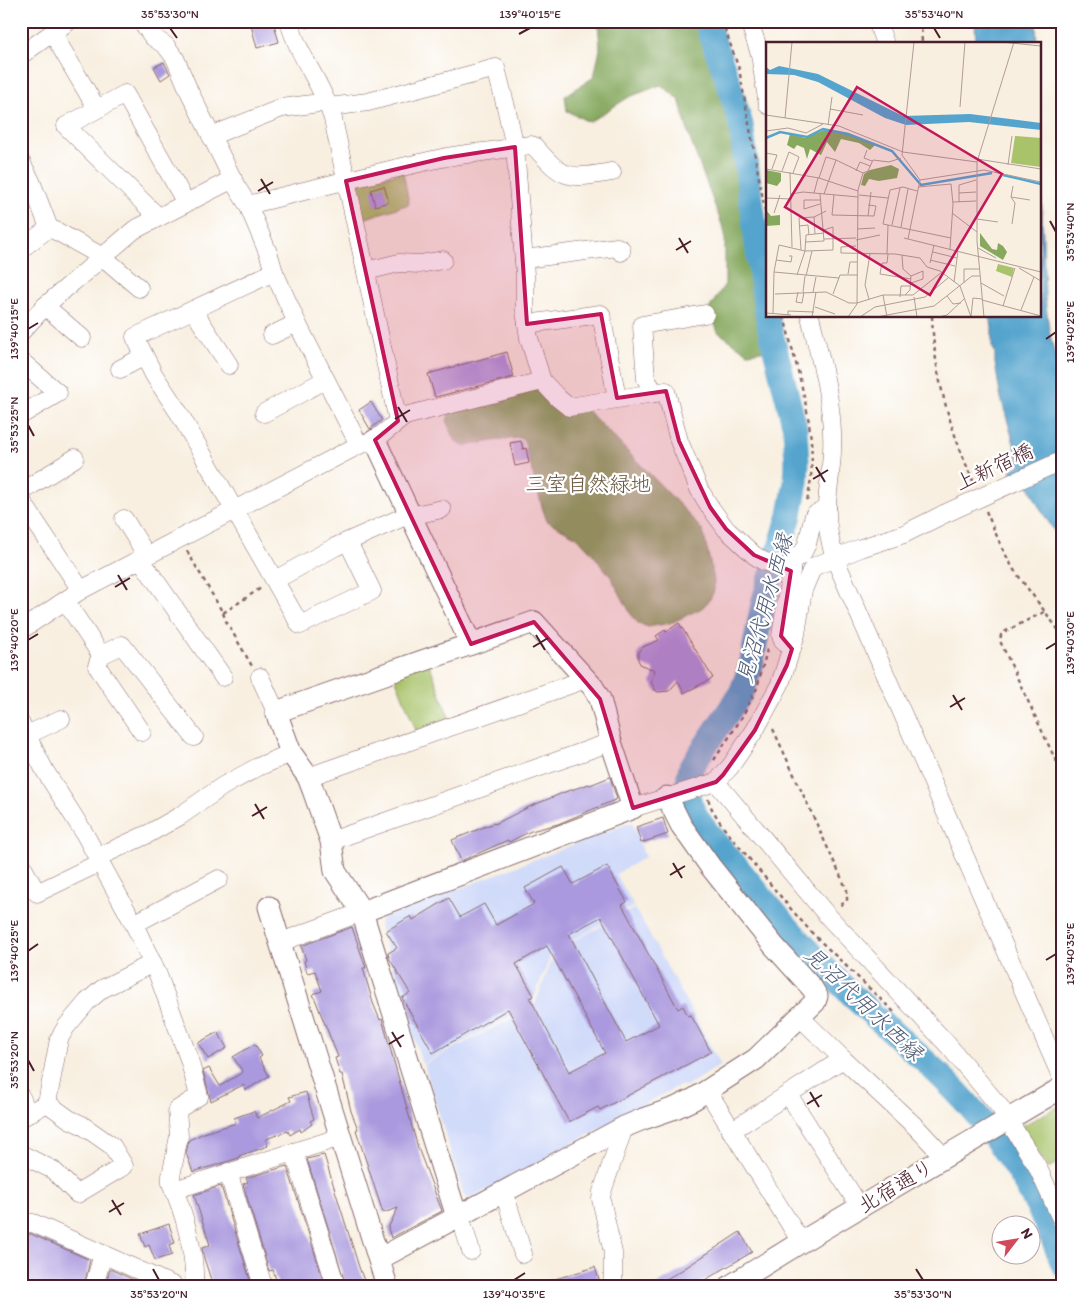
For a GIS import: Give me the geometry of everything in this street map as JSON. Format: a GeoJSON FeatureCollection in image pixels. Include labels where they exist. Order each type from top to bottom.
{"type":"FeatureCollection","features":[{"type":"Feature","properties":{"kind":"street"},"geometry":{"type":"LineString","coordinates":[[21,55],[69,21]]}},
{"type":"Feature","properties":{"kind":"street"},"geometry":{"type":"LineString","coordinates":[[140,21],[153,37],[166,46],[175,58],[211,136],[248,205],[274,272],[325,380],[367,442],[410,515],[471,644]]}},
{"type":"Feature","properties":{"kind":"street"},"geometry":{"type":"LineString","coordinates":[[289,21],[292,33],[328,105],[398,420]]}},
{"type":"Feature","properties":{"kind":"street"},"geometry":{"type":"LineString","coordinates":[[749,21],[760,54],[766,92]]}},
{"type":"Feature","properties":{"kind":"street"},"geometry":{"type":"LineString","coordinates":[[877,21],[884,42]]}},
{"type":"Feature","properties":{"kind":"street"},"geometry":{"type":"LineString","coordinates":[[53,34],[97,109]]}},
{"type":"Feature","properties":{"kind":"street"},"geometry":{"type":"LineString","coordinates":[[211,136],[282,108],[368,102],[496,68],[514,147],[529,338],[542,381],[569,407],[666,391],[678,441],[699,489],[726,529],[763,561],[791,571]]}},
{"type":"Feature","properties":{"kind":"street"},"geometry":{"type":"LineString","coordinates":[[158,217],[66,126],[125,94],[186,203]]}},
{"type":"Feature","properties":{"kind":"street"},"geometry":{"type":"LineString","coordinates":[[248,205],[454,156],[531,145],[552,167],[567,176],[612,172]]}},
{"type":"Feature","properties":{"kind":"street"},"geometry":{"type":"LineString","coordinates":[[21,162],[31,181],[49,228],[103,257],[140,288]]}},
{"type":"Feature","properties":{"kind":"street"},"geometry":{"type":"LineString","coordinates":[[21,332],[45,306],[134,230],[233,178]]}},
{"type":"Feature","properties":{"kind":"street"},"geometry":{"type":"LineString","coordinates":[[21,249],[49,228]]}},
{"type":"Feature","properties":{"kind":"street"},"geometry":{"type":"LineString","coordinates":[[524,259],[617,248],[622,252]]}},
{"type":"Feature","properties":{"kind":"street"},"geometry":{"type":"LineString","coordinates":[[366,271],[399,263],[420,264],[443,260]]}},
{"type":"Feature","properties":{"kind":"street"},"geometry":{"type":"LineString","coordinates":[[274,272],[135,338],[143,357],[179,413],[300,625],[372,591],[348,542]]}},
{"type":"Feature","properties":{"kind":"street"},"geometry":{"type":"LineString","coordinates":[[45,306],[82,338]]}},
{"type":"Feature","properties":{"kind":"street"},"geometry":{"type":"LineString","coordinates":[[193,310],[229,365]]}},
{"type":"Feature","properties":{"kind":"street"},"geometry":{"type":"LineString","coordinates":[[527,324],[601,314],[617,398]]}},
{"type":"Feature","properties":{"kind":"street"},"geometry":{"type":"LineString","coordinates":[[655,393],[646,379],[642,326],[705,314]]}},
{"type":"Feature","properties":{"kind":"street"},"geometry":{"type":"LineString","coordinates":[[810,318],[824,375],[832,433],[831,471],[827,508],[830,543],[835,559],[1063,1080]]}},
{"type":"Feature","properties":{"kind":"street"},"geometry":{"type":"LineString","coordinates":[[272,335],[298,322]]}},
{"type":"Feature","properties":{"kind":"street"},"geometry":{"type":"LineString","coordinates":[[120,370],[143,357]]}},
{"type":"Feature","properties":{"kind":"street"},"geometry":{"type":"LineString","coordinates":[[21,361],[58,393],[21,415]]}},
{"type":"Feature","properties":{"kind":"street"},"geometry":{"type":"LineString","coordinates":[[264,413],[325,380]]}},
{"type":"Feature","properties":{"kind":"street"},"geometry":{"type":"LineString","coordinates":[[24,622],[66,602],[81,590],[367,442],[405,416],[542,381]]}},
{"type":"Feature","properties":{"kind":"street"},"geometry":{"type":"LineString","coordinates":[[21,492],[74,458]]}},
{"type":"Feature","properties":{"kind":"street","name":"上新宿橋"},"geometry":{"type":"LineString","coordinates":[[709,784],[730,767],[762,717],[780,684],[792,649],[803,590],[815,566],[904,534],[1063,460]]}},
{"type":"Feature","properties":{"kind":"street"},"geometry":{"type":"LineString","coordinates":[[21,500],[81,590]]}},
{"type":"Feature","properties":{"kind":"street"},"geometry":{"type":"LineString","coordinates":[[792,649],[783,641],[781,636],[793,556],[801,556],[814,515],[827,508]]}},
{"type":"Feature","properties":{"kind":"street"},"geometry":{"type":"LineString","coordinates":[[274,580],[348,542],[410,515],[442,509]]}},
{"type":"Feature","properties":{"kind":"street"},"geometry":{"type":"LineString","coordinates":[[124,519],[144,558],[223,677]]}},
{"type":"Feature","properties":{"kind":"street"},"geometry":{"type":"LineString","coordinates":[[66,602],[101,656]]}},
{"type":"Feature","properties":{"kind":"street"},"geometry":{"type":"LineString","coordinates":[[276,712],[534,622],[586,679],[600,699],[611,742],[633,808]]}},
{"type":"Feature","properties":{"kind":"street"},"geometry":{"type":"LineString","coordinates":[[142,732],[97,666],[101,656],[122,645],[194,737]]}},
{"type":"Feature","properties":{"kind":"street"},"geometry":{"type":"LineString","coordinates":[[260,678],[276,712],[291,753],[308,777],[332,841],[335,871],[362,912],[471,1251]]}},
{"type":"Feature","properties":{"kind":"street"},"geometry":{"type":"LineString","coordinates":[[308,777],[586,679]]}},
{"type":"Feature","properties":{"kind":"street"},"geometry":{"type":"LineString","coordinates":[[61,719],[26,740],[99,859],[153,963],[189,1059],[199,1096],[178,1110],[179,1136],[171,1176],[171,1184],[188,1237],[194,1286]]}},
{"type":"Feature","properties":{"kind":"street"},"geometry":{"type":"LineString","coordinates":[[332,841],[611,742]]}},
{"type":"Feature","properties":{"kind":"street"},"geometry":{"type":"LineString","coordinates":[[21,864],[37,893],[180,816],[223,786],[258,767],[291,753]]}},
{"type":"Feature","properties":{"kind":"street"},"geometry":{"type":"LineString","coordinates":[[281,942],[633,808],[709,784],[947,1044],[1000,1107],[1005,1122],[1038,1166],[1063,1223]]}},
{"type":"Feature","properties":{"kind":"street"},"geometry":{"type":"LineString","coordinates":[[379,1258],[459,1217],[624,1127],[684,1104],[756,1059],[815,1002],[817,996],[742,908],[680,825],[671,795]]}},
{"type":"Feature","properties":{"kind":"street"},"geometry":{"type":"LineString","coordinates":[[134,924],[219,879]]}},
{"type":"Feature","properties":{"kind":"street"},"geometry":{"type":"LineString","coordinates":[[269,907],[387,1286]]}},
{"type":"Feature","properties":{"kind":"street"},"geometry":{"type":"LineString","coordinates":[[48,1103],[59,1040],[66,1027],[87,1002],[102,988],[153,963]]}},
{"type":"Feature","properties":{"kind":"street"},"geometry":{"type":"LineString","coordinates":[[800,1017],[843,1060],[911,1122],[944,1157]]}},
{"type":"Feature","properties":{"kind":"street"},"geometry":{"type":"LineString","coordinates":[[731,1131],[843,1060]]}},
{"type":"Feature","properties":{"kind":"street","name":"北宿通り"},"geometry":{"type":"LineString","coordinates":[[730,1286],[1063,1087]]}},
{"type":"Feature","properties":{"kind":"street"},"geometry":{"type":"LineString","coordinates":[[707,1090],[801,1242]]}},
{"type":"Feature","properties":{"kind":"street"},"geometry":{"type":"LineString","coordinates":[[788,1094],[860,1207]]}},
{"type":"Feature","properties":{"kind":"street"},"geometry":{"type":"LineString","coordinates":[[21,1097],[24,1116],[48,1103]]}},
{"type":"Feature","properties":{"kind":"street"},"geometry":{"type":"LineString","coordinates":[[21,1154],[53,1170],[77,1194],[124,1166],[112,1146],[48,1103]]}},
{"type":"Feature","properties":{"kind":"street"},"geometry":{"type":"LineString","coordinates":[[613,1286],[612,1253],[601,1199],[624,1127]]}},
{"type":"Feature","properties":{"kind":"street"},"geometry":{"type":"LineString","coordinates":[[174,1190],[341,1137]]}},
{"type":"Feature","properties":{"kind":"street"},"geometry":{"type":"LineString","coordinates":[[294,1152],[336,1286]]}},
{"type":"Feature","properties":{"kind":"street"},"geometry":{"type":"LineString","coordinates":[[228,1172],[263,1286]]}},
{"type":"Feature","properties":{"kind":"street"},"geometry":{"type":"LineString","coordinates":[[504,1192],[524,1254]]}},
{"type":"Feature","properties":{"kind":"street"},"geometry":{"type":"LineString","coordinates":[[21,1223],[33,1223],[172,1285]]}},
{"type":"Feature","properties":{"kind":"street"},"geometry":{"type":"LineString","coordinates":[[94,1286],[103,1254]]}},
{"type":"Feature","properties":{"kind":"street"},"geometry":{"type":"LineString","coordinates":[[149,1262],[171,1277],[172,1285]]}},
{"type":"Feature","properties":{"kind":"path"},"geometry":{"type":"LineString","coordinates":[[722,21],[739,69],[766,216]]}},
{"type":"Feature","properties":{"kind":"path"},"geometry":{"type":"LineString","coordinates":[[921,21],[922,42]]}},
{"type":"Feature","properties":{"kind":"path"},"geometry":{"type":"LineString","coordinates":[[784,318],[810,421],[811,472],[806,505]]}},
{"type":"Feature","properties":{"kind":"path"},"geometry":{"type":"LineString","coordinates":[[180,539],[260,678]]}},
{"type":"Feature","properties":{"kind":"path"},"geometry":{"type":"LineString","coordinates":[[223,613],[274,580]]}},
{"type":"Feature","properties":{"kind":"path"},"geometry":{"type":"LineString","coordinates":[[1044,612],[1006,631],[1001,635],[1000,641],[1063,776]]}},
{"type":"Feature","properties":{"kind":"path"},"geometry":{"type":"LineString","coordinates":[[709,784],[710,766],[741,719],[757,688],[762,674],[769,638]]}},
{"type":"Feature","properties":{"kind":"path"},"geometry":{"type":"LineString","coordinates":[[762,717],[774,730],[847,890],[847,901],[827,915]]}},
{"type":"Feature","properties":{"kind":"highlighted area"},"geometry":{"type":"Polygon","coordinates":[[[515,147],[527,324],[601,314],[617,398],[666,391],[679,441],[710,507],[726,529],[754,555],[791,571],[781,636],[792,649],[787,665],[755,730],[723,775],[716,782],[633,808],[600,699],[534,622],[471,644],[375,440],[398,421],[346,181],[444,158],[515,147]]]}},
{"type":"Feature","properties":{"kind":"shaded area"},"geometry":{"type":"Polygon","coordinates":[[[632,822],[645,857],[616,874],[634,906],[553,951],[531,1005],[422,1064],[379,924],[382,918],[632,822]]]}},
{"type":"Feature","properties":{"kind":"shaded area"},"geometry":{"type":"Polygon","coordinates":[[[635,908],[721,1065],[686,1086],[680,1085],[470,1199],[464,1196],[424,1064],[534,1007],[555,951],[635,908]]]}},
{"type":"Feature","properties":{"kind":"green space"},"geometry":{"type":"Polygon","coordinates":[[[598,21],[699,21],[729,99],[766,252],[766,318],[777,318],[780,348],[748,353],[718,332],[709,309],[725,284],[725,233],[690,139],[679,99],[661,85],[629,97],[589,122],[567,111],[565,96],[594,77],[600,49],[598,21]]]}},
{"type":"Feature","properties":{"kind":"green space"},"geometry":{"type":"Polygon","coordinates":[[[403,172],[409,204],[360,220],[355,183],[403,172]]]}},
{"type":"Feature","properties":{"kind":"green space","name":"三室自然緑地"},"geometry":{"type":"Polygon","coordinates":[[[535,389],[589,412],[703,531],[714,580],[714,591],[709,601],[702,608],[671,623],[648,627],[638,623],[633,618],[611,577],[591,552],[577,537],[547,521],[524,441],[520,438],[464,446],[457,443],[447,422],[449,413],[535,389]]]}},
{"type":"Feature","properties":{"kind":"green space"},"geometry":{"type":"Polygon","coordinates":[[[428,660],[452,726],[419,738],[393,672],[428,660]]]}},
{"type":"Feature","properties":{"kind":"green space"},"geometry":{"type":"Polygon","coordinates":[[[1063,1104],[1063,1161],[1048,1168],[1022,1126],[1063,1104]]]}},
{"type":"Feature","properties":{"kind":"water"},"geometry":{"type":"Polygon","coordinates":[[[975,21],[1036,21],[1037,42],[976,42],[975,21]]]}},
{"type":"Feature","properties":{"kind":"water"},"geometry":{"type":"Polygon","coordinates":[[[1042,212],[1045,298],[1049,329],[1063,392],[1063,545],[1038,505],[1022,471],[1012,476],[1010,471],[1020,465],[1000,394],[995,352],[992,346],[992,326],[990,318],[1042,318],[1042,212]]]}},
{"type":"Feature","properties":{"kind":"building"},"geometry":{"type":"Polygon","coordinates":[[[250,21],[273,21],[279,42],[257,48],[250,21]]]}},
{"type":"Feature","properties":{"kind":"building"},"geometry":{"type":"Polygon","coordinates":[[[164,62],[170,74],[161,80],[154,67],[164,62]]]}},
{"type":"Feature","properties":{"kind":"building"},"geometry":{"type":"Polygon","coordinates":[[[384,186],[389,202],[375,206],[371,190],[384,186]]]}},
{"type":"Feature","properties":{"kind":"building"},"geometry":{"type":"Polygon","coordinates":[[[507,352],[514,377],[435,397],[428,374],[507,352]]]}},
{"type":"Feature","properties":{"kind":"building"},"geometry":{"type":"Polygon","coordinates":[[[371,402],[382,420],[370,429],[359,410],[371,402]]]}},
{"type":"Feature","properties":{"kind":"building"},"geometry":{"type":"Polygon","coordinates":[[[521,441],[523,449],[526,448],[529,463],[515,466],[510,443],[521,441]]]}},
{"type":"Feature","properties":{"kind":"building"},"geometry":{"type":"Polygon","coordinates":[[[679,623],[713,678],[684,693],[678,681],[669,691],[658,692],[651,682],[655,670],[641,665],[638,660],[638,653],[643,647],[659,640],[656,636],[679,623]]]}},
{"type":"Feature","properties":{"kind":"building"},"geometry":{"type":"Polygon","coordinates":[[[610,777],[617,799],[558,824],[531,831],[509,842],[508,840],[461,861],[452,840],[495,824],[565,792],[610,777]]]}},
{"type":"Feature","properties":{"kind":"building"},"geometry":{"type":"Polygon","coordinates":[[[663,818],[668,834],[641,843],[636,827],[663,818]]]}},
{"type":"Feature","properties":{"kind":"building"},"geometry":{"type":"Polygon","coordinates":[[[607,866],[627,902],[622,905],[678,1009],[683,1006],[688,1016],[691,1015],[711,1052],[600,1110],[598,1107],[569,1122],[508,1009],[433,1053],[402,998],[410,993],[389,958],[388,953],[397,948],[386,931],[411,916],[413,920],[449,898],[460,917],[484,904],[496,925],[534,904],[525,888],[563,867],[573,884],[607,866]],[[601,917],[569,934],[626,1042],[659,1025],[601,917]],[[547,946],[516,964],[534,996],[530,998],[569,1072],[605,1053],[547,946]]]}},
{"type":"Feature","properties":{"kind":"building"},"geometry":{"type":"Polygon","coordinates":[[[352,927],[366,968],[363,968],[373,1003],[380,1020],[382,1019],[418,1148],[442,1211],[391,1238],[388,1228],[398,1208],[383,1213],[356,1130],[358,1129],[351,1111],[342,1074],[340,1074],[335,1058],[338,1057],[313,994],[322,991],[315,971],[307,973],[304,961],[306,960],[301,946],[352,927]]]}},
{"type":"Feature","properties":{"kind":"building"},"geometry":{"type":"Polygon","coordinates":[[[218,1032],[227,1048],[208,1059],[198,1043],[218,1032]]]}},
{"type":"Feature","properties":{"kind":"building"},"geometry":{"type":"Polygon","coordinates":[[[255,1044],[262,1056],[259,1058],[269,1076],[246,1090],[243,1085],[211,1101],[203,1071],[209,1068],[220,1086],[243,1072],[233,1057],[255,1044]]]}},
{"type":"Feature","properties":{"kind":"building"},"geometry":{"type":"Polygon","coordinates":[[[306,1092],[314,1119],[310,1121],[312,1124],[301,1132],[300,1129],[290,1135],[288,1131],[266,1139],[268,1146],[239,1156],[239,1158],[193,1172],[186,1153],[189,1140],[236,1123],[234,1118],[254,1111],[257,1118],[291,1101],[289,1097],[306,1092]]]}},
{"type":"Feature","properties":{"kind":"building"},"geometry":{"type":"Polygon","coordinates":[[[324,1155],[366,1286],[346,1286],[307,1159],[324,1155]]]}},
{"type":"Feature","properties":{"kind":"building"},"geometry":{"type":"Polygon","coordinates":[[[287,1166],[324,1282],[314,1286],[278,1286],[273,1270],[269,1271],[243,1184],[248,1182],[246,1178],[287,1166]]]}},
{"type":"Feature","properties":{"kind":"building"},"geometry":{"type":"Polygon","coordinates":[[[221,1186],[252,1286],[213,1286],[203,1255],[202,1248],[210,1245],[194,1195],[221,1186]]]}},
{"type":"Feature","properties":{"kind":"building"},"geometry":{"type":"Polygon","coordinates":[[[169,1224],[175,1243],[169,1245],[172,1255],[155,1260],[149,1245],[145,1247],[140,1234],[169,1224]]]}},
{"type":"Feature","properties":{"kind":"building"},"geometry":{"type":"Polygon","coordinates":[[[740,1232],[752,1252],[695,1286],[654,1286],[682,1270],[740,1232]]]}},
{"type":"Feature","properties":{"kind":"building"},"geometry":{"type":"Polygon","coordinates":[[[21,1234],[31,1234],[90,1260],[84,1286],[37,1286],[21,1280],[21,1234]]]}},
{"type":"Feature","properties":{"kind":"building"},"geometry":{"type":"Polygon","coordinates":[[[595,1267],[601,1286],[542,1286],[542,1283],[595,1267]]]}},
{"type":"Feature","properties":{"kind":"building"},"geometry":{"type":"Polygon","coordinates":[[[110,1269],[147,1286],[105,1285],[110,1269]]]}},
{"type":"Feature","properties":{"kind":"waterway","name":"見沼代用水西縁"},"geometry":{"type":"LineString","coordinates":[[706,21],[728,81],[741,125],[766,308]]}},
{"type":"Feature","properties":{"kind":"waterway","name":"見沼代用水西縁"},"geometry":{"type":"LineString","coordinates":[[768,318],[795,428],[796,482],[790,515],[763,603],[751,666],[741,693],[691,767],[688,788],[690,803],[701,824],[714,841],[812,955],[859,1002],[939,1074],[980,1118],[995,1137],[1033,1198],[1063,1264]]}}]}
